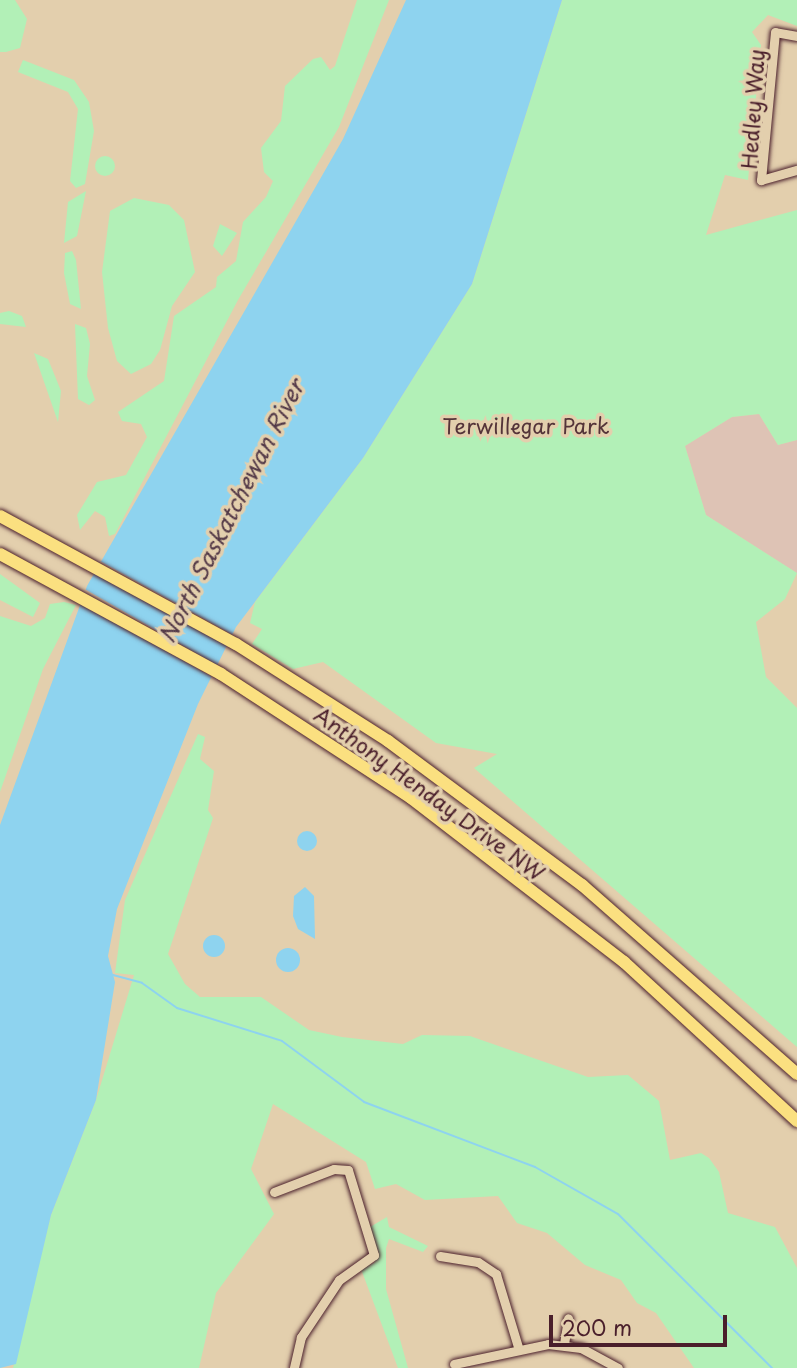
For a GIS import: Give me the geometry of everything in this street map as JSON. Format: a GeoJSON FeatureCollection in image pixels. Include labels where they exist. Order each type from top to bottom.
{"type":"FeatureCollection","features":[{"type":"Feature","properties":{"kind":"highway","name":"Anthony Henday Drive NW"},"geometry":{"type":"LineString","coordinates":[[3,517],[159,599],[310,690],[522,838],[644,936],[797,1074]]}},
{"type":"Feature","properties":{"kind":"highway","name":"Anthony Henday Drive NW"},"geometry":{"type":"LineString","coordinates":[[0,554],[146,630],[295,720],[426,809],[604,946],[797,1121]]}},
{"type":"Feature","properties":{"kind":"street","name":"Hedley Way"},"geometry":{"type":"LineString","coordinates":[[797,36],[775,32],[761,180],[797,170]]}},
{"type":"Feature","properties":{"kind":"street"},"geometry":{"type":"LineString","coordinates":[[274,1192],[344,1169],[359,1196],[373,1261],[339,1280],[301,1337],[294,1368]]}},
{"type":"Feature","properties":{"kind":"street"},"geometry":{"type":"LineString","coordinates":[[440,1256],[478,1262],[496,1274],[518,1347]]}},
{"type":"Feature","properties":{"kind":"street"},"geometry":{"type":"LineString","coordinates":[[564,1344],[568,1318]]}},
{"type":"Feature","properties":{"kind":"street"},"geometry":{"type":"LineString","coordinates":[[453,1364],[518,1347],[564,1344],[618,1368]]}},
{"type":"Feature","properties":{"kind":"shaded area"},"geometry":{"type":"Polygon","coordinates":[[[759,414],[778,445],[797,440],[797,573],[706,515],[685,446],[732,417],[759,414]]]}},
{"type":"Feature","properties":{"kind":"green space"},"geometry":{"type":"Polygon","coordinates":[[[0,0],[15,0],[27,19],[20,48],[6,52],[0,52],[0,0]]]}},
{"type":"Feature","properties":{"kind":"green space"},"geometry":{"type":"Polygon","coordinates":[[[357,0],[389,0],[339,127],[238,300],[115,534],[109,536],[105,517],[95,511],[80,530],[77,515],[97,482],[126,475],[147,437],[141,424],[122,421],[118,412],[164,381],[174,316],[216,287],[217,277],[236,261],[243,222],[266,197],[273,181],[264,172],[261,148],[281,121],[285,86],[313,59],[321,57],[330,70],[335,66],[357,0]]]}},
{"type":"Feature","properties":{"kind":"green space","name":"Terwillegar Park"},"geometry":{"type":"Polygon","coordinates":[[[562,0],[797,0],[797,26],[768,15],[752,32],[761,45],[748,180],[725,175],[706,235],[797,210],[797,440],[778,445],[759,414],[732,417],[685,446],[706,515],[797,573],[785,599],[756,622],[766,677],[797,708],[797,1047],[474,768],[497,754],[436,743],[323,662],[293,669],[252,644],[262,629],[250,623],[255,602],[363,458],[472,284],[562,0]]]}},
{"type":"Feature","properties":{"kind":"green space"},"geometry":{"type":"Polygon","coordinates":[[[23,60],[74,80],[89,102],[94,131],[85,184],[76,188],[70,181],[78,109],[68,92],[18,72],[23,60]]]}},
{"type":"Feature","properties":{"kind":"green space"},"geometry":{"type":"Polygon","coordinates":[[[105,156],[112,159],[115,166],[112,173],[105,176],[98,173],[95,166],[98,159],[105,156]]]}},
{"type":"Feature","properties":{"kind":"green space"},"geometry":{"type":"Polygon","coordinates":[[[86,191],[77,236],[64,243],[68,202],[86,191]]]}},
{"type":"Feature","properties":{"kind":"green space"},"geometry":{"type":"Polygon","coordinates":[[[134,198],[169,205],[184,220],[195,272],[172,306],[160,350],[151,364],[131,374],[117,361],[108,328],[102,272],[110,211],[134,198]]]}},
{"type":"Feature","properties":{"kind":"green space"},"geometry":{"type":"Polygon","coordinates":[[[220,224],[237,233],[222,256],[213,246],[220,224]]]}},
{"type":"Feature","properties":{"kind":"green space"},"geometry":{"type":"Polygon","coordinates":[[[72,251],[76,260],[81,309],[70,304],[64,273],[65,253],[72,251]]]}},
{"type":"Feature","properties":{"kind":"green space"},"geometry":{"type":"Polygon","coordinates":[[[9,311],[22,316],[26,327],[0,324],[0,313],[9,311]]]}},
{"type":"Feature","properties":{"kind":"green space"},"geometry":{"type":"Polygon","coordinates":[[[75,324],[86,328],[90,344],[87,376],[95,400],[89,405],[78,399],[75,324]]]}},
{"type":"Feature","properties":{"kind":"green space"},"geometry":{"type":"Polygon","coordinates":[[[34,353],[48,359],[61,391],[58,422],[34,353]]]}},
{"type":"Feature","properties":{"kind":"green space"},"geometry":{"type":"Polygon","coordinates":[[[0,574],[40,603],[33,617],[0,600],[0,574]]]}},
{"type":"Feature","properties":{"kind":"green space"},"geometry":{"type":"Polygon","coordinates":[[[64,602],[76,605],[43,669],[0,792],[0,616],[31,626],[45,618],[50,604],[64,602]]]}},
{"type":"Feature","properties":{"kind":"green space"},"geometry":{"type":"Polygon","coordinates":[[[198,734],[205,737],[200,759],[214,771],[208,810],[213,818],[168,954],[185,984],[200,997],[261,997],[309,1030],[342,1037],[403,1044],[422,1035],[470,1036],[588,1077],[628,1075],[659,1101],[670,1160],[701,1153],[709,1158],[719,1172],[728,1213],[775,1227],[797,1268],[797,1368],[694,1368],[656,1313],[637,1303],[621,1280],[585,1265],[547,1233],[517,1223],[498,1196],[425,1200],[396,1184],[375,1189],[366,1162],[273,1104],[251,1169],[274,1214],[216,1293],[199,1368],[13,1368],[51,1215],[96,1100],[134,975],[115,973],[125,900],[198,734]]]}},
{"type":"Feature","properties":{"kind":"green space"},"geometry":{"type":"Polygon","coordinates":[[[387,1217],[389,1227],[428,1246],[423,1252],[389,1239],[386,1248],[386,1289],[408,1368],[398,1368],[361,1269],[374,1263],[377,1254],[370,1227],[387,1217]]]}},
{"type":"Feature","properties":{"kind":"water","name":"North Saskatchewan River"},"geometry":{"type":"Polygon","coordinates":[[[406,0],[562,0],[472,284],[363,458],[236,627],[198,704],[117,909],[108,956],[115,982],[96,1100],[51,1215],[16,1364],[0,1368],[0,825],[87,586],[343,139],[406,0]]]}},
{"type":"Feature","properties":{"kind":"water"},"geometry":{"type":"Polygon","coordinates":[[[307,831],[314,834],[317,841],[314,848],[307,851],[300,848],[297,841],[300,834],[307,831]]]}},
{"type":"Feature","properties":{"kind":"water"},"geometry":{"type":"Polygon","coordinates":[[[305,887],[314,896],[315,939],[298,929],[293,916],[294,896],[305,887]]]}},
{"type":"Feature","properties":{"kind":"water"},"geometry":{"type":"Polygon","coordinates":[[[214,935],[222,938],[225,946],[222,954],[214,957],[206,954],[203,946],[206,938],[214,935]]]}},
{"type":"Feature","properties":{"kind":"water"},"geometry":{"type":"Polygon","coordinates":[[[288,948],[297,951],[300,960],[297,969],[288,972],[279,969],[276,960],[279,951],[288,948]]]}},
{"type":"Feature","properties":{"kind":"pier"},"geometry":{"type":"Polygon","coordinates":[[[98,560],[235,636],[230,647],[92,570],[98,560]]]}},
{"type":"Feature","properties":{"kind":"pier"},"geometry":{"type":"Polygon","coordinates":[[[83,588],[220,667],[214,678],[78,601],[83,588]]]}},
{"type":"Feature","properties":{"kind":"waterway"},"geometry":{"type":"LineString","coordinates":[[113,975],[142,983],[177,1008],[282,1041],[364,1102],[535,1167],[618,1214],[772,1368]]}}]}
